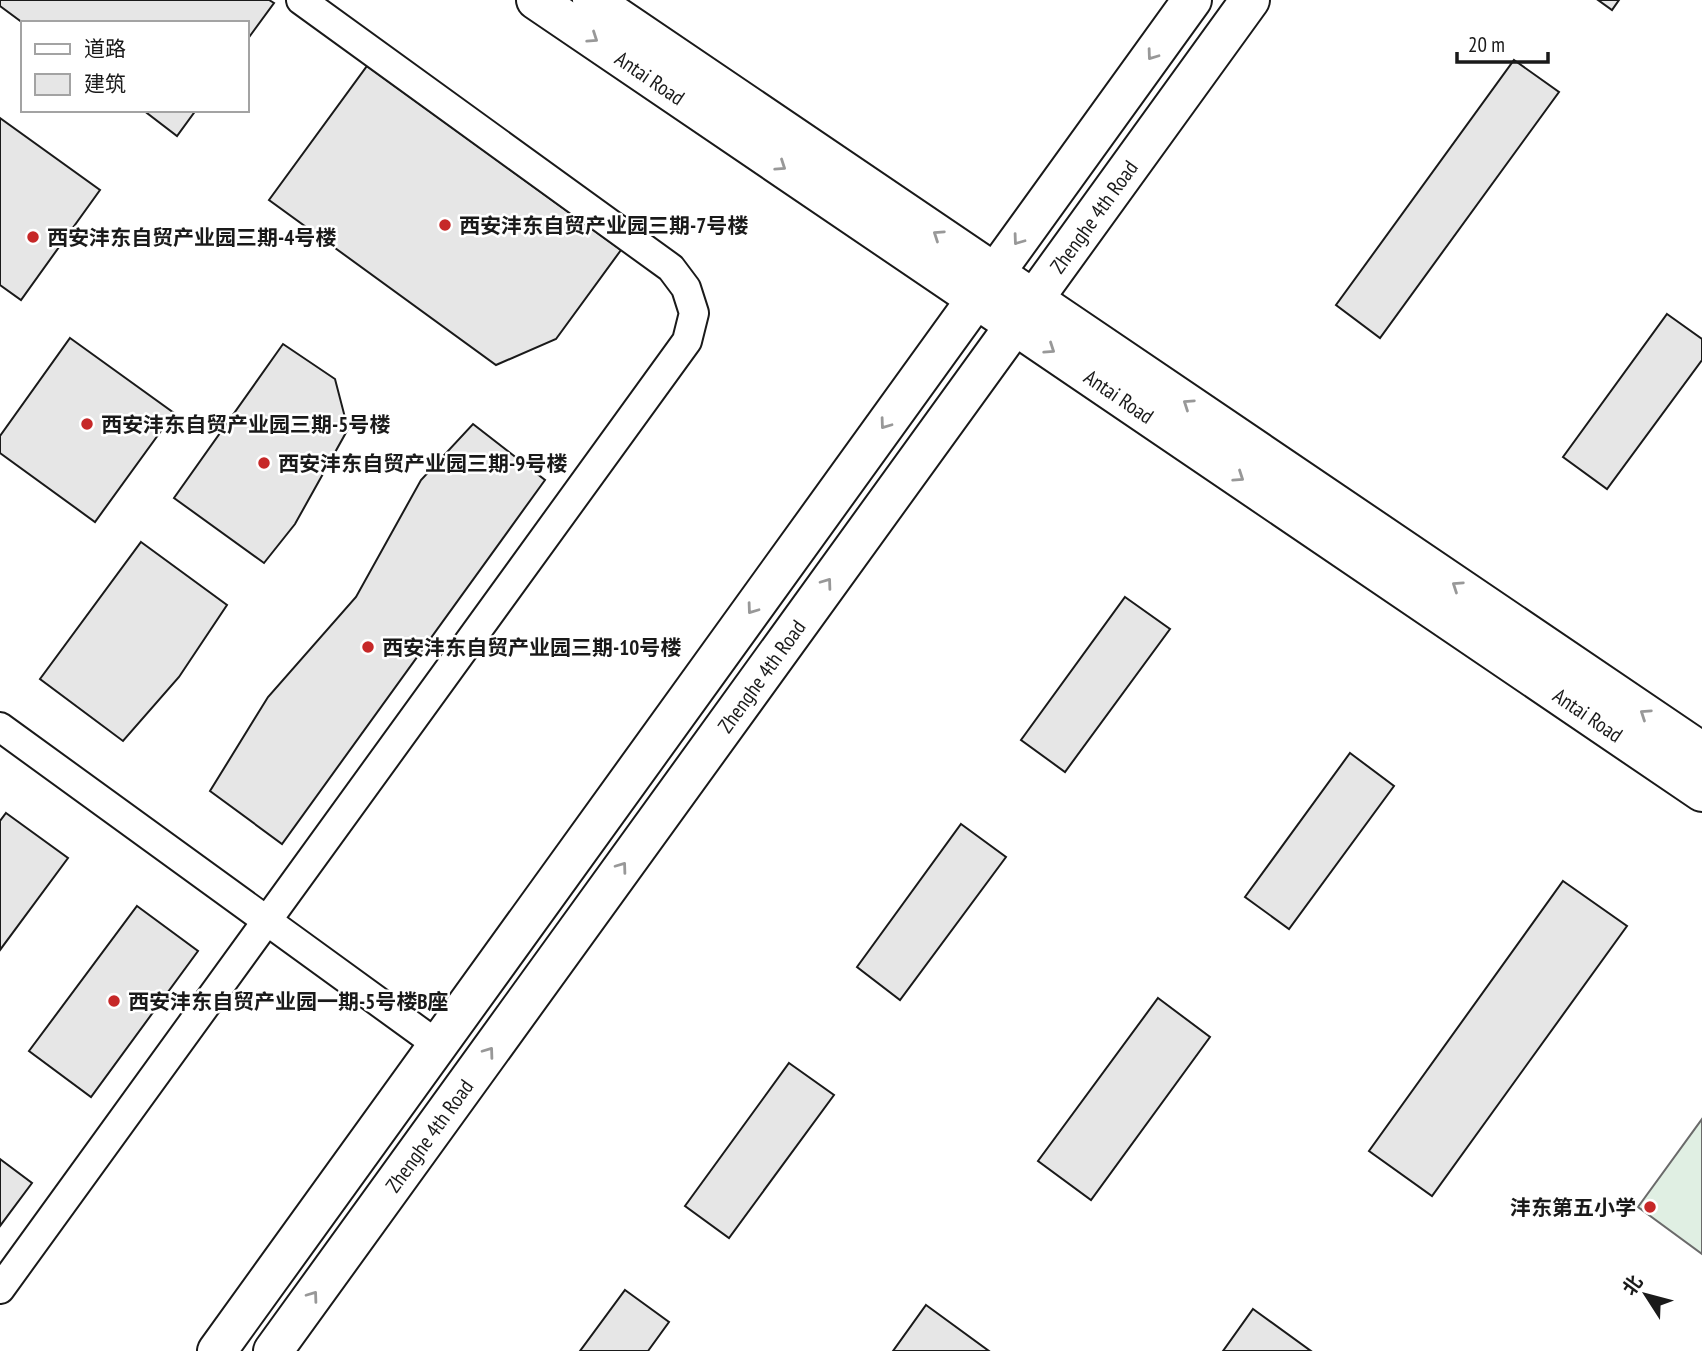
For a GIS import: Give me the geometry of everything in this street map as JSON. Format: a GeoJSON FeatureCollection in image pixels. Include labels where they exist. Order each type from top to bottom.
{"type":"FeatureCollection","features":[{"type":"Feature","properties":{"kind":"street"},"geometry":{"type":"LineString","coordinates":[[0,1289],[687,341],[694,313],[686,288],[671,268],[301,0]]}},
{"type":"Feature","properties":{"kind":"street","name":"Antai Road"},"geometry":{"type":"LineString","coordinates":[[536,0],[985,286]]}},
{"type":"Feature","properties":{"kind":"street","name":"Antai Road"},"geometry":{"type":"LineString","coordinates":[[593,0],[985,286],[1702,792]]}},
{"type":"Feature","properties":{"kind":"street"},"geometry":{"type":"LineString","coordinates":[[217,1351],[1192,0]]}},
{"type":"Feature","properties":{"kind":"street","name":"Zhenghe 4th Road"},"geometry":{"type":"LineString","coordinates":[[273,1351],[1250,0]]}},
{"type":"Feature","properties":{"kind":"street","name":"Antai Road"},"geometry":{"type":"LineString","coordinates":[[1023,312],[1702,752]]}},
{"type":"Feature","properties":{"kind":"street"},"geometry":{"type":"LineString","coordinates":[[0,728],[438,1045]]}},
{"type":"Feature","properties":{"kind":"green space"},"geometry":{"type":"Polygon","coordinates":[[[1702,1119],[1702,1254],[1638,1207],[1702,1119]]]}},
{"type":"Feature","properties":{"kind":"building"},"geometry":{"type":"Polygon","coordinates":[[[0,0],[269,0],[274,3],[248,39],[248,21],[21,22],[0,6],[0,0]]]}},
{"type":"Feature","properties":{"kind":"building"},"geometry":{"type":"Polygon","coordinates":[[[1598,0],[1619,0],[1612,10],[1598,0]]]}},
{"type":"Feature","properties":{"kind":"building"},"geometry":{"type":"Polygon","coordinates":[[[1514,60],[1559,92],[1380,338],[1336,305],[1514,60]]]}},
{"type":"Feature","properties":{"kind":"building","name":"西安沣东自贸产业园三期-7号楼"},"geometry":{"type":"Polygon","coordinates":[[[367,66],[621,250],[556,339],[496,365],[269,200],[367,66]]]}},
{"type":"Feature","properties":{"kind":"building"},"geometry":{"type":"Polygon","coordinates":[[[146,112],[195,112],[177,136],[146,112]]]}},
{"type":"Feature","properties":{"kind":"building","name":"西安沣东自贸产业园三期-4号楼"},"geometry":{"type":"Polygon","coordinates":[[[0,118],[100,190],[21,300],[0,285],[0,118]]]}},
{"type":"Feature","properties":{"kind":"building"},"geometry":{"type":"Polygon","coordinates":[[[1667,314],[1702,339],[1702,360],[1607,489],[1563,457],[1667,314]]]}},
{"type":"Feature","properties":{"kind":"building","name":"西安沣东自贸产业园三期-5号楼"},"geometry":{"type":"Polygon","coordinates":[[[70,338],[174,413],[95,522],[0,453],[0,436],[70,338]]]}},
{"type":"Feature","properties":{"kind":"building","name":"西安沣东自贸产业园三期-9号楼"},"geometry":{"type":"Polygon","coordinates":[[[283,344],[335,379],[348,429],[295,524],[264,563],[174,498],[283,344]]]}},
{"type":"Feature","properties":{"kind":"building","name":"西安沣东自贸产业园三期-10号楼"},"geometry":{"type":"Polygon","coordinates":[[[473,424],[545,480],[282,844],[210,791],[268,697],[356,597],[421,480],[473,424]]]}},
{"type":"Feature","properties":{"kind":"building"},"geometry":{"type":"Polygon","coordinates":[[[141,542],[227,605],[179,677],[123,741],[40,679],[141,542]]]}},
{"type":"Feature","properties":{"kind":"building"},"geometry":{"type":"Polygon","coordinates":[[[1125,597],[1170,629],[1065,772],[1021,740],[1125,597]]]}},
{"type":"Feature","properties":{"kind":"building"},"geometry":{"type":"Polygon","coordinates":[[[1350,753],[1394,786],[1289,929],[1245,897],[1350,753]]]}},
{"type":"Feature","properties":{"kind":"building"},"geometry":{"type":"Polygon","coordinates":[[[6,813],[68,858],[0,950],[0,821],[6,813]]]}},
{"type":"Feature","properties":{"kind":"building"},"geometry":{"type":"Polygon","coordinates":[[[961,824],[1006,857],[900,1000],[857,967],[961,824]]]}},
{"type":"Feature","properties":{"kind":"building"},"geometry":{"type":"Polygon","coordinates":[[[1563,881],[1627,926],[1432,1196],[1369,1151],[1563,881]]]}},
{"type":"Feature","properties":{"kind":"building","name":"西安沣东自贸产业园一期-5号楼B座"},"geometry":{"type":"Polygon","coordinates":[[[137,906],[198,951],[91,1097],[29,1051],[137,906]]]}},
{"type":"Feature","properties":{"kind":"building"},"geometry":{"type":"Polygon","coordinates":[[[1158,998],[1210,1037],[1091,1200],[1038,1161],[1158,998]]]}},
{"type":"Feature","properties":{"kind":"building"},"geometry":{"type":"Polygon","coordinates":[[[789,1063],[834,1095],[729,1238],[685,1206],[789,1063]]]}},
{"type":"Feature","properties":{"kind":"building"},"geometry":{"type":"Polygon","coordinates":[[[0,1159],[32,1183],[0,1226],[0,1159]]]}},
{"type":"Feature","properties":{"kind":"building"},"geometry":{"type":"Polygon","coordinates":[[[625,1290],[669,1322],[648,1351],[580,1351],[625,1290]]]}},
{"type":"Feature","properties":{"kind":"building"},"geometry":{"type":"Polygon","coordinates":[[[926,1305],[989,1351],[893,1351],[926,1305]]]}},
{"type":"Feature","properties":{"kind":"building"},"geometry":{"type":"Polygon","coordinates":[[[1253,1309],[1311,1351],[1223,1351],[1253,1309]]]}},
{"type":"Feature","properties":{"kind":"place","name":"西安沣东自贸产业园三期-7号楼"},"geometry":{"type":"Point","coordinates":[445,225]}},
{"type":"Feature","properties":{"kind":"place","name":"西安沣东自贸产业园三期-4号楼"},"geometry":{"type":"Point","coordinates":[33,237]}},
{"type":"Feature","properties":{"kind":"place","name":"西安沣东自贸产业园三期-5号楼"},"geometry":{"type":"Point","coordinates":[87,424]}},
{"type":"Feature","properties":{"kind":"place","name":"西安沣东自贸产业园三期-9号楼"},"geometry":{"type":"Point","coordinates":[264,463]}},
{"type":"Feature","properties":{"kind":"place","name":"西安沣东自贸产业园三期-10号楼"},"geometry":{"type":"Point","coordinates":[368,647]}},
{"type":"Feature","properties":{"kind":"place","name":"西安沣东自贸产业园一期-5号楼B座"},"geometry":{"type":"Point","coordinates":[114,1001]}},
{"type":"Feature","properties":{"kind":"place","name":"沣东第五小学"},"geometry":{"type":"Point","coordinates":[1650,1207]}}]}
